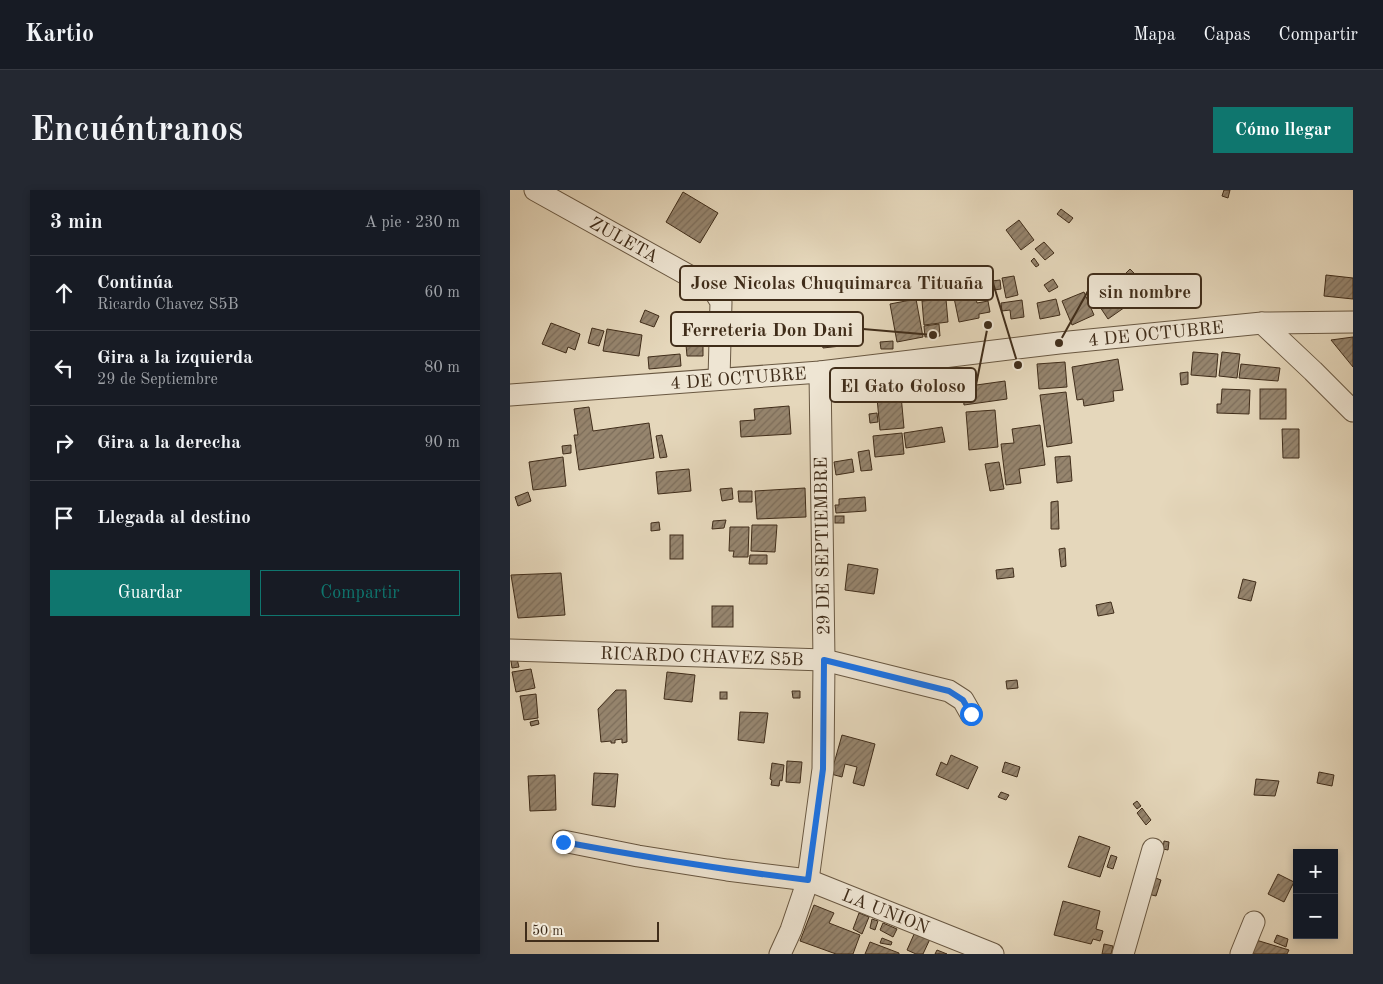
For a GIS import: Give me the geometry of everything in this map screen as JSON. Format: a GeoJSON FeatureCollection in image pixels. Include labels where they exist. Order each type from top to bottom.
{"type":"FeatureCollection","features":[{"type":"Feature","properties":{"kind":"street","name":"ZULETA"},"geometry":{"type":"LineString","coordinates":[[535,190],[714,289],[721,302],[719,379]]}},
{"type":"Feature","properties":{"kind":"street","name":"4 DE OCTUBRE"},"geometry":{"type":"LineString","coordinates":[[510,394],[820,372],[1059,343],[1262,323],[1353,322]]}},
{"type":"Feature","properties":{"kind":"street"},"geometry":{"type":"LineString","coordinates":[[1262,323],[1353,411]]}},
{"type":"Feature","properties":{"kind":"street","name":"29 DE SEPTIEMBRE"},"geometry":{"type":"LineString","coordinates":[[780,954],[791,930],[808,880],[823,769],[824,660],[820,372]]}},
{"type":"Feature","properties":{"kind":"street","name":"RICARDO CHAVEZ S5B"},"geometry":{"type":"LineString","coordinates":[[510,650],[824,660],[949,691],[963,700],[971,714]]}},
{"type":"Feature","properties":{"kind":"street","name":"LA UNION"},"geometry":{"type":"LineString","coordinates":[[563,842],[638,856],[808,880],[993,954]]}},
{"type":"Feature","properties":{"kind":"street"},"geometry":{"type":"LineString","coordinates":[[1123,954],[1153,849]]}},
{"type":"Feature","properties":{"kind":"street"},"geometry":{"type":"LineString","coordinates":[[1241,954],[1254,922]]}},
{"type":"Feature","properties":{"kind":"building"},"geometry":{"type":"Polygon","coordinates":[[[1224,190],[1230,190],[1228,198],[1222,196],[1224,190]]]}},
{"type":"Feature","properties":{"kind":"building"},"geometry":{"type":"Polygon","coordinates":[[[683,192],[718,213],[700,243],[666,222],[683,192]]]}},
{"type":"Feature","properties":{"kind":"building"},"geometry":{"type":"Polygon","coordinates":[[[1061,209],[1073,218],[1069,223],[1057,214],[1061,209]]]}},
{"type":"Feature","properties":{"kind":"building"},"geometry":{"type":"Polygon","coordinates":[[[1019,220],[1034,240],[1021,250],[1006,230],[1019,220]]]}},
{"type":"Feature","properties":{"kind":"building"},"geometry":{"type":"Polygon","coordinates":[[[1044,242],[1054,253],[1045,260],[1035,249],[1044,242]]]}},
{"type":"Feature","properties":{"kind":"building"},"geometry":{"type":"Polygon","coordinates":[[[1034,258],[1039,265],[1036,267],[1031,261],[1034,258]]]}},
{"type":"Feature","properties":{"kind":"building"},"geometry":{"type":"Polygon","coordinates":[[[1130,269],[1149,288],[1141,297],[1121,278],[1130,269]]]}},
{"type":"Feature","properties":{"kind":"building"},"geometry":{"type":"Polygon","coordinates":[[[1326,275],[1353,278],[1353,299],[1324,296],[1326,275]]]}},
{"type":"Feature","properties":{"kind":"building"},"geometry":{"type":"Polygon","coordinates":[[[1014,276],[1018,295],[1006,298],[1002,278],[1014,276]]]}},
{"type":"Feature","properties":{"kind":"building"},"geometry":{"type":"Polygon","coordinates":[[[1053,279],[1058,287],[1049,292],[1044,285],[1053,279]]]}},
{"type":"Feature","properties":{"kind":"building"},"geometry":{"type":"Polygon","coordinates":[[[1109,279],[1128,305],[1108,319],[1090,292],[1109,279]]]}},
{"type":"Feature","properties":{"kind":"building"},"geometry":{"type":"Polygon","coordinates":[[[1000,280],[1001,289],[986,291],[984,282],[1000,280]]]}},
{"type":"Feature","properties":{"kind":"building"},"geometry":{"type":"Polygon","coordinates":[[[974,289],[977,303],[988,301],[990,312],[979,314],[979,318],[959,322],[953,293],[974,289]]]}},
{"type":"Feature","properties":{"kind":"building"},"geometry":{"type":"Polygon","coordinates":[[[1084,292],[1094,315],[1072,325],[1062,301],[1084,292]]]}},
{"type":"Feature","properties":{"kind":"building"},"geometry":{"type":"Polygon","coordinates":[[[916,299],[923,337],[897,342],[890,304],[916,299]]]}},
{"type":"Feature","properties":{"kind":"building"},"geometry":{"type":"Polygon","coordinates":[[[946,299],[948,322],[924,325],[922,301],[946,299]]]}},
{"type":"Feature","properties":{"kind":"building"},"geometry":{"type":"Polygon","coordinates":[[[1056,299],[1060,315],[1040,319],[1037,303],[1056,299]]]}},
{"type":"Feature","properties":{"kind":"building"},"geometry":{"type":"Polygon","coordinates":[[[1022,300],[1024,317],[1011,319],[1010,310],[1002,311],[1001,303],[1022,300]]]}},
{"type":"Feature","properties":{"kind":"building"},"geometry":{"type":"Polygon","coordinates":[[[645,310],[659,316],[654,327],[640,322],[645,310]]]}},
{"type":"Feature","properties":{"kind":"building"},"geometry":{"type":"Polygon","coordinates":[[[551,323],[580,334],[575,350],[568,347],[566,353],[542,344],[551,323]]]}},
{"type":"Feature","properties":{"kind":"building"},"geometry":{"type":"Polygon","coordinates":[[[939,324],[940,336],[925,337],[924,326],[939,324]]]}},
{"type":"Feature","properties":{"kind":"building"},"geometry":{"type":"Polygon","coordinates":[[[691,327],[703,327],[703,356],[687,356],[686,345],[691,345],[691,327]]]}},
{"type":"Feature","properties":{"kind":"building"},"geometry":{"type":"Polygon","coordinates":[[[822,327],[823,329],[838,327],[841,346],[823,348],[822,344],[816,345],[814,328],[822,327]]]}},
{"type":"Feature","properties":{"kind":"building"},"geometry":{"type":"Polygon","coordinates":[[[592,328],[604,331],[599,346],[588,343],[592,328]]]}},
{"type":"Feature","properties":{"kind":"building"},"geometry":{"type":"Polygon","coordinates":[[[607,329],[642,335],[639,356],[603,351],[607,329]]]}},
{"type":"Feature","properties":{"kind":"building"},"geometry":{"type":"Polygon","coordinates":[[[1353,337],[1353,367],[1331,340],[1353,337]]]}},
{"type":"Feature","properties":{"kind":"building"},"geometry":{"type":"Polygon","coordinates":[[[893,341],[893,349],[881,349],[880,342],[893,341]]]}},
{"type":"Feature","properties":{"kind":"building"},"geometry":{"type":"Polygon","coordinates":[[[1193,352],[1218,354],[1216,377],[1191,375],[1193,352]]]}},
{"type":"Feature","properties":{"kind":"building"},"geometry":{"type":"Polygon","coordinates":[[[1222,352],[1240,354],[1237,378],[1219,376],[1222,352]]]}},
{"type":"Feature","properties":{"kind":"building"},"geometry":{"type":"Polygon","coordinates":[[[680,354],[681,366],[649,369],[648,357],[680,354]]]}},
{"type":"Feature","properties":{"kind":"building"},"geometry":{"type":"Polygon","coordinates":[[[1118,359],[1123,390],[1113,391],[1114,401],[1084,406],[1083,399],[1077,400],[1072,367],[1118,359]]]}},
{"type":"Feature","properties":{"kind":"building"},"geometry":{"type":"Polygon","coordinates":[[[1065,362],[1067,387],[1039,389],[1037,364],[1065,362]]]}},
{"type":"Feature","properties":{"kind":"building"},"geometry":{"type":"Polygon","coordinates":[[[1241,364],[1280,368],[1278,381],[1239,378],[1241,364]]]}},
{"type":"Feature","properties":{"kind":"building"},"geometry":{"type":"Polygon","coordinates":[[[1188,372],[1188,384],[1181,385],[1180,373],[1188,372]]]}},
{"type":"Feature","properties":{"kind":"building"},"geometry":{"type":"Polygon","coordinates":[[[1005,381],[1007,399],[964,405],[962,387],[1005,381]]]}},
{"type":"Feature","properties":{"kind":"building"},"geometry":{"type":"Polygon","coordinates":[[[848,387],[850,397],[831,399],[830,389],[848,387]]]}},
{"type":"Feature","properties":{"kind":"building"},"geometry":{"type":"Polygon","coordinates":[[[1222,389],[1250,390],[1249,414],[1217,413],[1217,404],[1221,404],[1222,389]]]}},
{"type":"Feature","properties":{"kind":"building"},"geometry":{"type":"Polygon","coordinates":[[[1260,389],[1286,389],[1286,419],[1260,419],[1260,389]]]}},
{"type":"Feature","properties":{"kind":"building"},"geometry":{"type":"Polygon","coordinates":[[[1066,392],[1072,443],[1047,447],[1040,395],[1066,392]]]}},
{"type":"Feature","properties":{"kind":"building"},"geometry":{"type":"Polygon","coordinates":[[[901,395],[904,428],[880,430],[877,398],[901,395]]]}},
{"type":"Feature","properties":{"kind":"building"},"geometry":{"type":"Polygon","coordinates":[[[789,406],[791,434],[741,437],[740,421],[755,420],[754,409],[789,406]]]}},
{"type":"Feature","properties":{"kind":"building"},"geometry":{"type":"Polygon","coordinates":[[[589,407],[593,431],[649,423],[654,458],[579,470],[574,435],[578,435],[574,409],[589,407]]]}},
{"type":"Feature","properties":{"kind":"building"},"geometry":{"type":"Polygon","coordinates":[[[995,410],[998,447],[969,450],[966,412],[995,410]]]}},
{"type":"Feature","properties":{"kind":"building"},"geometry":{"type":"Polygon","coordinates":[[[877,413],[878,422],[870,423],[869,414],[877,413]]]}},
{"type":"Feature","properties":{"kind":"building"},"geometry":{"type":"Polygon","coordinates":[[[1040,425],[1045,465],[1019,469],[1021,483],[1006,485],[1001,444],[1014,443],[1012,429],[1040,425]]]}},
{"type":"Feature","properties":{"kind":"building"},"geometry":{"type":"Polygon","coordinates":[[[942,427],[945,442],[906,448],[904,433],[942,427]]]}},
{"type":"Feature","properties":{"kind":"building"},"geometry":{"type":"Polygon","coordinates":[[[1282,429],[1299,429],[1299,458],[1283,458],[1282,429]]]}},
{"type":"Feature","properties":{"kind":"building"},"geometry":{"type":"Polygon","coordinates":[[[902,433],[904,454],[875,457],[873,436],[902,433]]]}},
{"type":"Feature","properties":{"kind":"building"},"geometry":{"type":"Polygon","coordinates":[[[662,435],[667,457],[660,458],[656,436],[662,435]]]}},
{"type":"Feature","properties":{"kind":"building"},"geometry":{"type":"Polygon","coordinates":[[[571,445],[571,453],[563,454],[562,446],[571,445]]]}},
{"type":"Feature","properties":{"kind":"building"},"geometry":{"type":"Polygon","coordinates":[[[869,450],[872,470],[861,471],[858,452],[869,450]]]}},
{"type":"Feature","properties":{"kind":"building"},"geometry":{"type":"Polygon","coordinates":[[[1070,456],[1072,481],[1057,483],[1055,457],[1070,456]]]}},
{"type":"Feature","properties":{"kind":"building"},"geometry":{"type":"Polygon","coordinates":[[[563,457],[566,486],[533,490],[529,462],[563,457]]]}},
{"type":"Feature","properties":{"kind":"building"},"geometry":{"type":"Polygon","coordinates":[[[852,459],[854,472],[836,475],[834,462],[852,459]]]}},
{"type":"Feature","properties":{"kind":"building"},"geometry":{"type":"Polygon","coordinates":[[[999,462],[1004,489],[990,491],[985,464],[999,462]]]}},
{"type":"Feature","properties":{"kind":"building"},"geometry":{"type":"Polygon","coordinates":[[[689,469],[691,491],[658,494],[656,472],[689,469]]]}},
{"type":"Feature","properties":{"kind":"building"},"geometry":{"type":"Polygon","coordinates":[[[732,488],[733,499],[722,501],[720,489],[732,488]]]}},
{"type":"Feature","properties":{"kind":"building"},"geometry":{"type":"Polygon","coordinates":[[[805,488],[806,517],[757,519],[755,491],[805,488]]]}},
{"type":"Feature","properties":{"kind":"building"},"geometry":{"type":"Polygon","coordinates":[[[738,491],[752,491],[752,502],[739,502],[738,491]]]}},
{"type":"Feature","properties":{"kind":"building"},"geometry":{"type":"Polygon","coordinates":[[[528,492],[531,501],[518,506],[515,497],[528,492]]]}},
{"type":"Feature","properties":{"kind":"building"},"geometry":{"type":"Polygon","coordinates":[[[865,497],[866,511],[836,513],[835,505],[839,505],[839,499],[865,497]]]}},
{"type":"Feature","properties":{"kind":"building"},"geometry":{"type":"Polygon","coordinates":[[[1058,501],[1059,529],[1051,529],[1051,502],[1058,501]]]}},
{"type":"Feature","properties":{"kind":"building"},"geometry":{"type":"Polygon","coordinates":[[[835,516],[844,516],[844,523],[835,523],[835,516]]]}},
{"type":"Feature","properties":{"kind":"building"},"geometry":{"type":"Polygon","coordinates":[[[726,520],[724,528],[712,529],[713,521],[726,520]]]}},
{"type":"Feature","properties":{"kind":"building"},"geometry":{"type":"Polygon","coordinates":[[[659,522],[660,530],[651,531],[651,523],[659,522]]]}},
{"type":"Feature","properties":{"kind":"building"},"geometry":{"type":"Polygon","coordinates":[[[752,525],[777,525],[775,552],[751,551],[752,525]]]}},
{"type":"Feature","properties":{"kind":"building"},"geometry":{"type":"Polygon","coordinates":[[[730,527],[749,527],[748,557],[733,557],[734,551],[729,551],[730,527]]]}},
{"type":"Feature","properties":{"kind":"building"},"geometry":{"type":"Polygon","coordinates":[[[670,535],[683,535],[683,559],[670,559],[670,535]]]}},
{"type":"Feature","properties":{"kind":"building"},"geometry":{"type":"Polygon","coordinates":[[[1065,548],[1066,566],[1061,567],[1059,549],[1065,548]]]}},
{"type":"Feature","properties":{"kind":"building"},"geometry":{"type":"Polygon","coordinates":[[[750,555],[767,555],[767,564],[749,564],[750,555]]]}},
{"type":"Feature","properties":{"kind":"building"},"geometry":{"type":"Polygon","coordinates":[[[848,564],[878,569],[874,594],[845,590],[848,564]]]}},
{"type":"Feature","properties":{"kind":"building"},"geometry":{"type":"Polygon","coordinates":[[[1013,568],[1014,577],[997,579],[996,570],[1013,568]]]}},
{"type":"Feature","properties":{"kind":"building"},"geometry":{"type":"Polygon","coordinates":[[[561,573],[565,615],[518,618],[511,575],[561,573]]]}},
{"type":"Feature","properties":{"kind":"building"},"geometry":{"type":"Polygon","coordinates":[[[1243,579],[1256,582],[1251,601],[1238,598],[1243,579]]]}},
{"type":"Feature","properties":{"kind":"building"},"geometry":{"type":"Polygon","coordinates":[[[1111,602],[1114,613],[1098,616],[1096,605],[1111,602]]]}},
{"type":"Feature","properties":{"kind":"building"},"geometry":{"type":"Polygon","coordinates":[[[712,606],[733,606],[733,627],[712,627],[712,606]]]}},
{"type":"Feature","properties":{"kind":"building"},"geometry":{"type":"Polygon","coordinates":[[[517,659],[519,667],[512,668],[511,661],[517,659]]]}},
{"type":"Feature","properties":{"kind":"building"},"geometry":{"type":"Polygon","coordinates":[[[531,669],[535,688],[516,692],[512,672],[531,669]]]}},
{"type":"Feature","properties":{"kind":"building"},"geometry":{"type":"Polygon","coordinates":[[[667,672],[695,675],[692,702],[664,699],[667,672]]]}},
{"type":"Feature","properties":{"kind":"building"},"geometry":{"type":"Polygon","coordinates":[[[1017,680],[1018,688],[1007,689],[1006,681],[1017,680]]]}},
{"type":"Feature","properties":{"kind":"building"},"geometry":{"type":"Polygon","coordinates":[[[616,690],[626,690],[627,742],[622,743],[622,739],[615,740],[615,743],[611,743],[611,741],[601,742],[598,709],[616,690]]]}},
{"type":"Feature","properties":{"kind":"building"},"geometry":{"type":"Polygon","coordinates":[[[792,691],[800,691],[800,698],[793,698],[792,691]]]}},
{"type":"Feature","properties":{"kind":"building"},"geometry":{"type":"Polygon","coordinates":[[[720,692],[727,692],[727,699],[720,699],[720,692]]]}},
{"type":"Feature","properties":{"kind":"building"},"geometry":{"type":"Polygon","coordinates":[[[536,694],[538,718],[524,720],[520,696],[536,694]]]}},
{"type":"Feature","properties":{"kind":"building"},"geometry":{"type":"Polygon","coordinates":[[[740,712],[768,713],[764,743],[738,740],[740,712]]]}},
{"type":"Feature","properties":{"kind":"building"},"geometry":{"type":"Polygon","coordinates":[[[538,720],[539,724],[531,726],[530,722],[538,720]]]}},
{"type":"Feature","properties":{"kind":"building"},"geometry":{"type":"Polygon","coordinates":[[[842,735],[875,744],[864,786],[853,783],[857,767],[845,764],[842,777],[831,774],[842,735]]]}},
{"type":"Feature","properties":{"kind":"building"},"geometry":{"type":"Polygon","coordinates":[[[951,755],[978,767],[968,789],[936,775],[941,762],[947,765],[951,755]]]}},
{"type":"Feature","properties":{"kind":"building"},"geometry":{"type":"Polygon","coordinates":[[[787,761],[802,762],[800,783],[786,782],[787,761]]]}},
{"type":"Feature","properties":{"kind":"building"},"geometry":{"type":"Polygon","coordinates":[[[1005,762],[1020,767],[1017,777],[1002,772],[1005,762]]]}},
{"type":"Feature","properties":{"kind":"building"},"geometry":{"type":"Polygon","coordinates":[[[772,763],[784,765],[782,781],[780,780],[779,786],[771,785],[772,763]]]}},
{"type":"Feature","properties":{"kind":"building"},"geometry":{"type":"Polygon","coordinates":[[[1319,772],[1334,775],[1332,786],[1317,783],[1319,772]]]}},
{"type":"Feature","properties":{"kind":"building"},"geometry":{"type":"Polygon","coordinates":[[[594,773],[618,774],[615,807],[592,805],[594,773]]]}},
{"type":"Feature","properties":{"kind":"building"},"geometry":{"type":"Polygon","coordinates":[[[555,775],[556,810],[530,811],[528,776],[555,775]]]}},
{"type":"Feature","properties":{"kind":"building"},"geometry":{"type":"Polygon","coordinates":[[[1256,779],[1279,781],[1275,796],[1254,795],[1256,779]]]}},
{"type":"Feature","properties":{"kind":"building"},"geometry":{"type":"Polygon","coordinates":[[[1001,792],[1009,795],[1006,800],[998,797],[1001,792]]]}},
{"type":"Feature","properties":{"kind":"building"},"geometry":{"type":"Polygon","coordinates":[[[1137,801],[1141,806],[1137,809],[1133,804],[1137,801]]]}},
{"type":"Feature","properties":{"kind":"building"},"geometry":{"type":"Polygon","coordinates":[[[1142,808],[1151,820],[1146,825],[1137,813],[1142,808]]]}},
{"type":"Feature","properties":{"kind":"building"},"geometry":{"type":"Polygon","coordinates":[[[1079,836],[1110,847],[1100,877],[1068,867],[1079,836]]]}},
{"type":"Feature","properties":{"kind":"building"},"geometry":{"type":"Polygon","coordinates":[[[1164,841],[1169,842],[1168,850],[1163,849],[1164,841]]]}},
{"type":"Feature","properties":{"kind":"building"},"geometry":{"type":"Polygon","coordinates":[[[1111,855],[1117,857],[1113,869],[1107,867],[1111,855]]]}},
{"type":"Feature","properties":{"kind":"building"},"geometry":{"type":"Polygon","coordinates":[[[1278,874],[1293,882],[1284,902],[1268,894],[1278,874]]]}},
{"type":"Feature","properties":{"kind":"building"},"geometry":{"type":"Polygon","coordinates":[[[1153,877],[1161,880],[1156,896],[1148,894],[1153,877]]]}},
{"type":"Feature","properties":{"kind":"building"},"geometry":{"type":"Polygon","coordinates":[[[1063,901],[1100,911],[1096,929],[1103,931],[1100,941],[1093,939],[1091,944],[1054,935],[1063,901]]]}},
{"type":"Feature","properties":{"kind":"building"},"geometry":{"type":"Polygon","coordinates":[[[814,905],[834,913],[829,923],[860,935],[853,954],[836,954],[800,941],[814,905]]]}},
{"type":"Feature","properties":{"kind":"building"},"geometry":{"type":"Polygon","coordinates":[[[859,913],[869,917],[862,934],[853,929],[859,913]]]}},
{"type":"Feature","properties":{"kind":"building"},"geometry":{"type":"Polygon","coordinates":[[[872,919],[878,921],[875,930],[870,928],[872,919]]]}},
{"type":"Feature","properties":{"kind":"building"},"geometry":{"type":"Polygon","coordinates":[[[883,923],[897,929],[893,937],[880,930],[883,923]]]}},
{"type":"Feature","properties":{"kind":"building"},"geometry":{"type":"Polygon","coordinates":[[[915,932],[930,939],[923,954],[916,954],[907,950],[915,932]]]}},
{"type":"Feature","properties":{"kind":"building"},"geometry":{"type":"Polygon","coordinates":[[[1277,935],[1288,939],[1286,947],[1274,942],[1277,935]]]}},
{"type":"Feature","properties":{"kind":"building"},"geometry":{"type":"Polygon","coordinates":[[[882,938],[892,942],[891,945],[880,943],[882,938]]]}},
{"type":"Feature","properties":{"kind":"building"},"geometry":{"type":"Polygon","coordinates":[[[1256,940],[1289,950],[1287,954],[1252,954],[1256,940]]]}},
{"type":"Feature","properties":{"kind":"building"},"geometry":{"type":"Polygon","coordinates":[[[870,942],[899,953],[899,954],[865,954],[870,942]]]}},
{"type":"Feature","properties":{"kind":"building"},"geometry":{"type":"Polygon","coordinates":[[[1104,944],[1113,946],[1111,954],[1102,954],[1104,944]]]}},
{"type":"Feature","properties":{"kind":"building"},"geometry":{"type":"Polygon","coordinates":[[[937,950],[947,954],[935,954],[937,950]]]}},
{"type":"Feature","properties":{"kind":"place","name":"El Gato Goloso"},"geometry":{"type":"Point","coordinates":[988,325]}},
{"type":"Feature","properties":{"kind":"place","name":"Ferreteria Don Dani"},"geometry":{"type":"Point","coordinates":[933,335]}},
{"type":"Feature","properties":{"kind":"place","name":"sin nombre"},"geometry":{"type":"Point","coordinates":[1059,343]}},
{"type":"Feature","properties":{"kind":"place","name":"Jose Nicolas Chuquimarca Tituaña"},"geometry":{"type":"Point","coordinates":[1018,365]}},
{"type":"Feature","properties":{"kind":"route"},"geometry":{"type":"LineString","coordinates":[[563,842],[728,870],[808,880],[823,769],[824,660],[949,691],[963,700],[971,714]]}}]}
